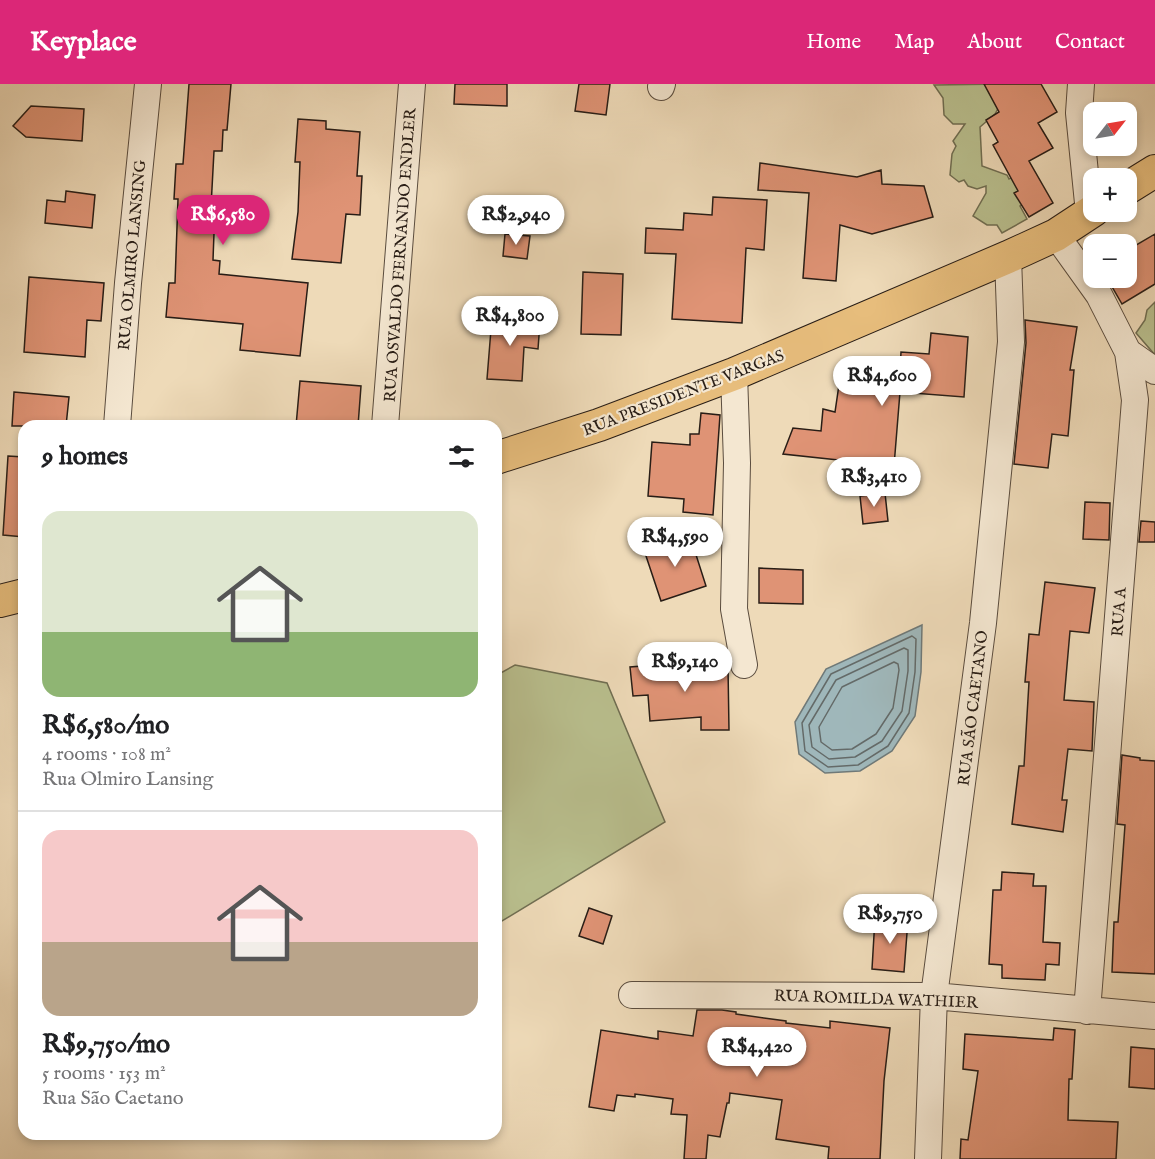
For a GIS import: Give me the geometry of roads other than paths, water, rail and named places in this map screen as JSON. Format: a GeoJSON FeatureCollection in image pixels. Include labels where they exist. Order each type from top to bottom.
{"type":"FeatureCollection","features":[{"type":"Feature","properties":{"kind":"main road"},"geometry":{"type":"LineString","coordinates":[[1137,182],[1155,171]]}},
{"type":"Feature","properties":{"kind":"main road","name":"RUA PRESIDENTE VARGAS"},"geometry":{"type":"LineString","coordinates":[[502,457],[599,425],[734,374],[1008,257],[1056,235],[1083,217]]}},
{"type":"Feature","properties":{"kind":"main road"},"geometry":{"type":"LineString","coordinates":[[0,601],[18,596]]}},
{"type":"Feature","properties":{"kind":"street","name":"RUA OLMIRO LANSING"},"geometry":{"type":"LineString","coordinates":[[117,420],[147,84]]}},
{"type":"Feature","properties":{"kind":"street","name":"RUA OSVALDO FERNANDO ENDLER"},"geometry":{"type":"LineString","coordinates":[[385,420],[412,84]]}},
{"type":"Feature","properties":{"kind":"street"},"geometry":{"type":"LineString","coordinates":[[1081,84],[1079,113],[1086,168]]}},
{"type":"Feature","properties":{"kind":"street","name":"RUA A"},"geometry":{"type":"LineString","coordinates":[[1056,235],[1099,295],[1128,352],[1135,400],[1088,1011]]}},
{"type":"Feature","properties":{"kind":"street","name":"RUA SÃO CAETANO"},"geometry":{"type":"LineString","coordinates":[[928,1159],[934,996],[983,623],[1007,389],[1011,342],[1008,257]]}},
{"type":"Feature","properties":{"kind":"street"},"geometry":{"type":"LineString","coordinates":[[1128,352],[1155,371]]}},
{"type":"Feature","properties":{"kind":"street"},"geometry":{"type":"LineString","coordinates":[[734,374],[737,463],[734,609],[744,665]]}},
{"type":"Feature","properties":{"kind":"street","name":"RUA ROMILDA WATHIER"},"geometry":{"type":"LineString","coordinates":[[632,995],[934,996],[1155,1016]]}},
{"type":"Feature","properties":{"kind":"water"},"geometry":{"type":"Polygon","coordinates":[[[922,625],[921,672],[915,716],[892,751],[860,771],[825,773],[799,754],[795,722],[826,669],[922,625]]]}}]}
